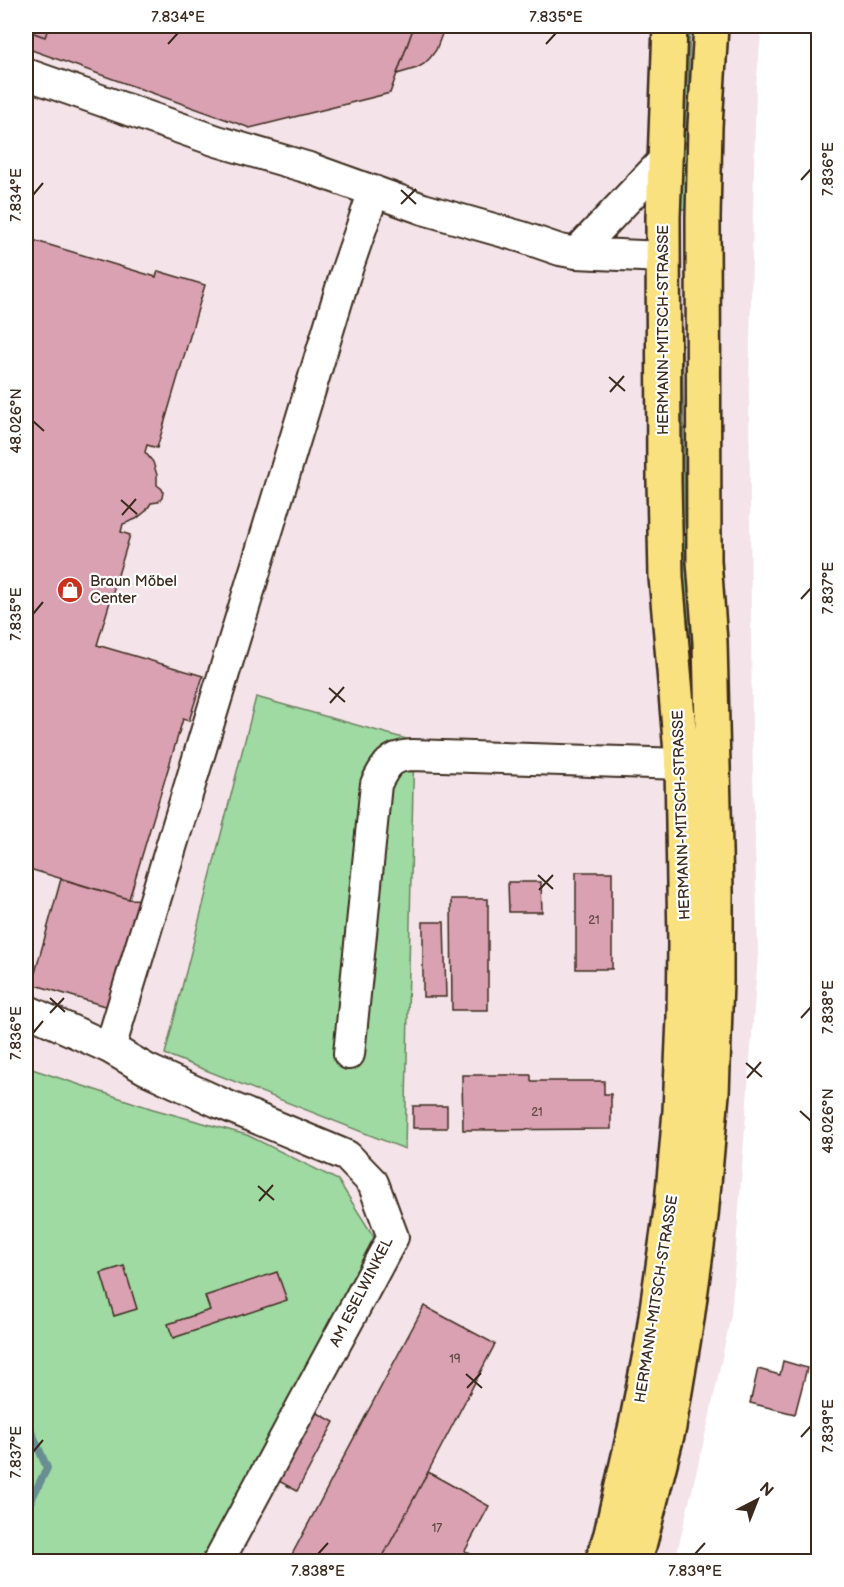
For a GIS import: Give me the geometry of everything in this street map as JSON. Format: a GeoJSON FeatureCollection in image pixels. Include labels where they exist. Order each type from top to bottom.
{"type":"FeatureCollection","features":[{"type":"Feature","properties":{"kind":"main road","name":"HERMANN-MITSCH-STRASSE"},"geometry":{"type":"LineString","coordinates":[[602,1562],[636,1425],[655,1324],[672,1203],[681,1111],[685,884],[682,764],[666,577],[664,481],[664,159],[670,26]]}},
{"type":"Feature","properties":{"kind":"main road","name":"HERMANN-MITSCH-STRASSE"},"geometry":{"type":"LineString","coordinates":[[635,1562],[673,1405],[701,1216],[712,1094],[716,891],[710,642],[704,561],[705,126],[711,26]]}},
{"type":"Feature","properties":{"kind":"main road"},"geometry":{"type":"LineString","coordinates":[[663,257],[704,257]]}},
{"type":"Feature","properties":{"kind":"street"},"geometry":{"type":"LineString","coordinates":[[26,74],[217,141],[309,168],[423,209],[560,250],[576,253],[663,257]]}},
{"type":"Feature","properties":{"kind":"street"},"geometry":{"type":"LineString","coordinates":[[576,253],[664,159]]}},
{"type":"Feature","properties":{"kind":"street"},"geometry":{"type":"LineString","coordinates":[[111,1047],[345,275],[374,191]]}},
{"type":"Feature","properties":{"kind":"street"},"geometry":{"type":"LineString","coordinates":[[349,1054],[376,784],[387,764],[405,755],[412,755],[682,764]]}},
{"type":"Feature","properties":{"kind":"street","name":"AM ESELWINKEL"},"geometry":{"type":"LineString","coordinates":[[26,1010],[111,1047],[146,1069],[218,1102],[347,1156],[373,1183],[393,1237],[219,1562]]}},
{"type":"Feature","properties":{"kind":"shaded area"},"geometry":{"type":"Polygon","coordinates":[[[26,26],[762,26],[756,85],[749,386],[752,734],[758,954],[731,1315],[675,1561],[201,1561],[204,1560],[338,1180],[247,1135],[153,1109],[26,1067],[26,26]],[[414,766],[165,1054],[405,1149],[414,766]]]}},
{"type":"Feature","properties":{"kind":"green space"},"geometry":{"type":"Polygon","coordinates":[[[683,26],[690,26],[688,81],[694,147],[694,209],[676,209],[683,26]]]}},
{"type":"Feature","properties":{"kind":"green space"},"geometry":{"type":"Polygon","coordinates":[[[675,332],[682,332],[685,521],[695,620],[704,858],[683,642],[675,332]]]}},
{"type":"Feature","properties":{"kind":"green space"},"geometry":{"type":"Polygon","coordinates":[[[256,697],[414,741],[405,1149],[165,1054],[256,697]]]}},
{"type":"Feature","properties":{"kind":"green space"},"geometry":{"type":"Polygon","coordinates":[[[26,1067],[153,1109],[247,1135],[338,1180],[374,1237],[201,1562],[26,1562],[26,1067]]]}},
{"type":"Feature","properties":{"kind":"building"},"geometry":{"type":"Polygon","coordinates":[[[26,26],[49,26],[45,37],[31,32],[26,26]]]}},
{"type":"Feature","properties":{"kind":"building"},"geometry":{"type":"Polygon","coordinates":[[[49,26],[414,26],[390,93],[250,128],[26,48],[26,30],[45,37],[49,26]]]}},
{"type":"Feature","properties":{"kind":"building"},"geometry":{"type":"Polygon","coordinates":[[[414,26],[445,26],[436,50],[424,64],[397,74],[414,26]]]}},
{"type":"Feature","properties":{"kind":"building","name":"Braun Möbel Center"},"geometry":{"type":"Polygon","coordinates":[[[26,238],[156,277],[158,271],[205,285],[157,448],[147,445],[145,452],[153,462],[157,485],[163,492],[162,498],[158,502],[151,503],[146,511],[136,519],[123,524],[121,532],[130,535],[97,645],[203,676],[189,721],[183,719],[129,899],[26,868],[26,238]]]}},
{"type":"Feature","properties":{"kind":"building"},"geometry":{"type":"Polygon","coordinates":[[[576,872],[612,872],[612,969],[576,969],[576,872]]]}},
{"type":"Feature","properties":{"kind":"building"},"geometry":{"type":"Polygon","coordinates":[[[61,879],[129,899],[151,900],[118,1010],[32,984],[61,879]]]}},
{"type":"Feature","properties":{"kind":"building"},"geometry":{"type":"Polygon","coordinates":[[[508,882],[541,882],[542,912],[509,912],[508,882]]]}},
{"type":"Feature","properties":{"kind":"building"},"geometry":{"type":"Polygon","coordinates":[[[451,899],[488,899],[488,1010],[452,1010],[451,899]]]}},
{"type":"Feature","properties":{"kind":"building"},"geometry":{"type":"Polygon","coordinates":[[[423,922],[444,922],[446,997],[423,997],[423,922]]]}},
{"type":"Feature","properties":{"kind":"building"},"geometry":{"type":"Polygon","coordinates":[[[462,1075],[531,1075],[531,1081],[604,1081],[604,1094],[611,1094],[611,1129],[463,1130],[462,1075]]]}},
{"type":"Feature","properties":{"kind":"building"},"geometry":{"type":"Polygon","coordinates":[[[413,1106],[447,1106],[447,1128],[413,1128],[413,1106]]]}},
{"type":"Feature","properties":{"kind":"building"},"geometry":{"type":"Polygon","coordinates":[[[124,1266],[137,1309],[114,1316],[101,1273],[124,1266]]]}},
{"type":"Feature","properties":{"kind":"building"},"geometry":{"type":"Polygon","coordinates":[[[277,1272],[287,1300],[173,1338],[168,1324],[210,1310],[205,1296],[277,1272]]]}},
{"type":"Feature","properties":{"kind":"building"},"geometry":{"type":"Polygon","coordinates":[[[424,1306],[495,1344],[428,1472],[380,1562],[288,1562],[424,1306]]]}},
{"type":"Feature","properties":{"kind":"building"},"geometry":{"type":"Polygon","coordinates":[[[783,1361],[807,1368],[795,1414],[750,1403],[758,1369],[780,1375],[783,1361]]]}},
{"type":"Feature","properties":{"kind":"building"},"geometry":{"type":"Polygon","coordinates":[[[314,1411],[334,1422],[297,1491],[277,1480],[314,1411]]]}},
{"type":"Feature","properties":{"kind":"building"},"geometry":{"type":"Polygon","coordinates":[[[428,1472],[489,1506],[465,1551],[481,1560],[480,1562],[380,1562],[428,1472]]]}},
{"type":"Feature","properties":{"kind":"waterway"},"geometry":{"type":"LineString","coordinates":[[26,1419],[47,1468],[26,1510]]}},
{"type":"Feature","properties":{"kind":"place","name":"Braun Möbel Center"},"geometry":{"type":"Point","coordinates":[70,590]}}]}
